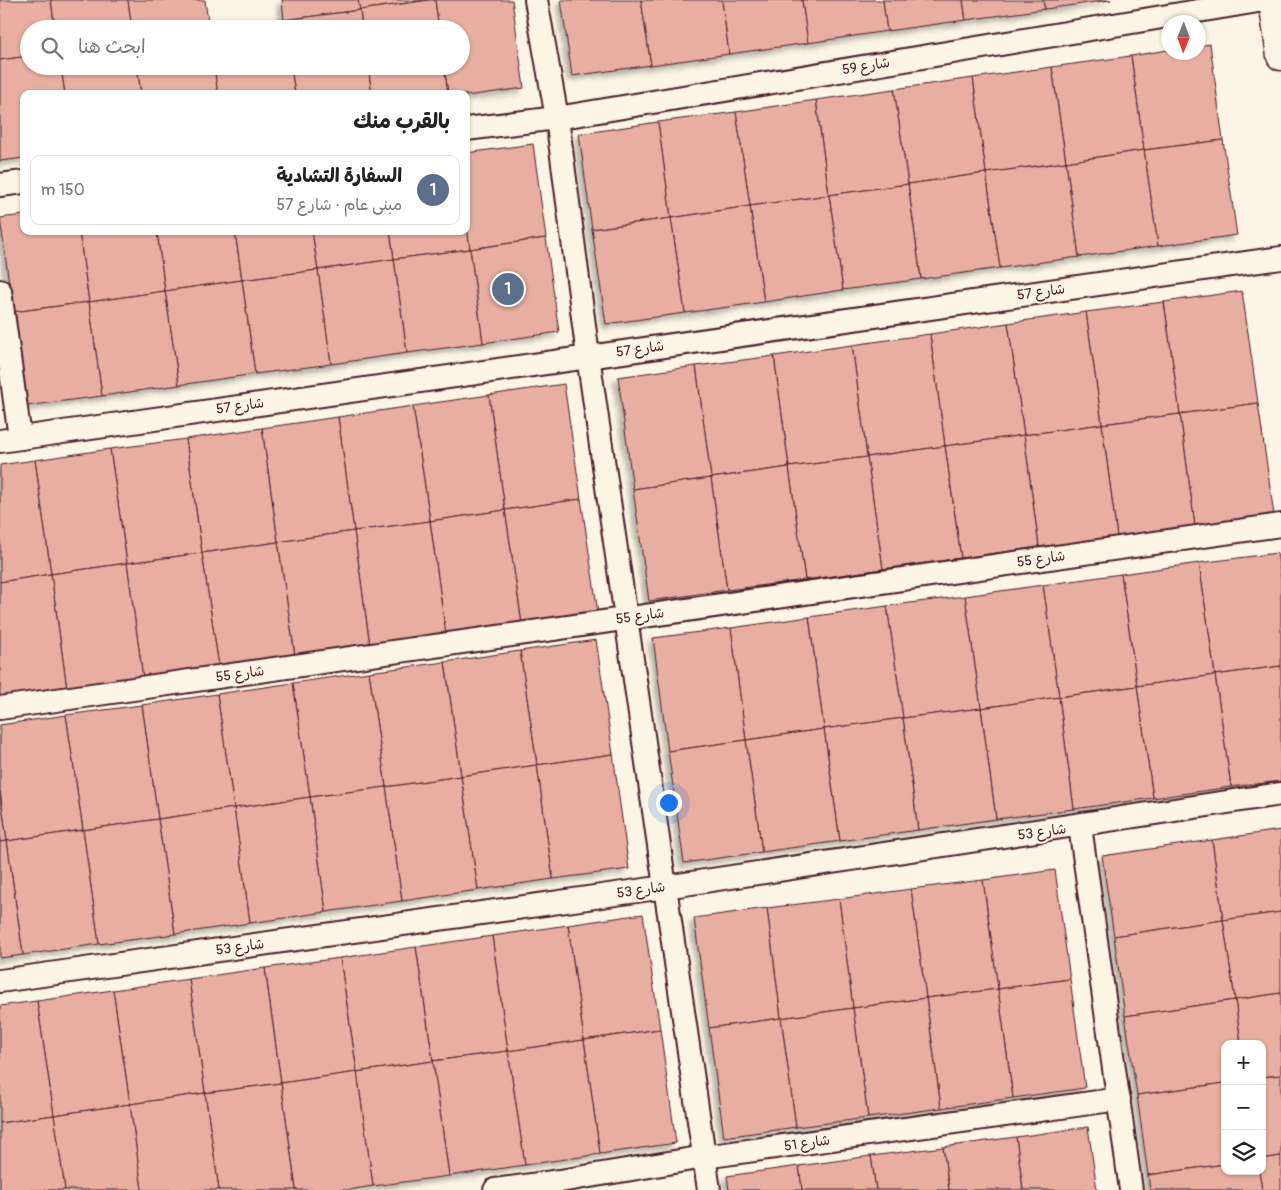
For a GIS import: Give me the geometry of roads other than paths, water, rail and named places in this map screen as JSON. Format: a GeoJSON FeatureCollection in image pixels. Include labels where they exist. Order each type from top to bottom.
{"type":"FeatureCollection","features":[{"type":"Feature","properties":{"kind":"main road"},"geometry":{"type":"LineString","coordinates":[[1272,0],[1281,56]]}},
{"type":"Feature","properties":{"kind":"street"},"geometry":{"type":"LineString","coordinates":[[536,0],[557,118],[588,356],[708,1190]]}},
{"type":"Feature","properties":{"kind":"street","name":"شارع 59"},"geometry":{"type":"LineString","coordinates":[[470,129],[557,118],[1264,0]]}},
{"type":"Feature","properties":{"kind":"street"},"geometry":{"type":"LineString","coordinates":[[0,185],[20,182]]}},
{"type":"Feature","properties":{"kind":"street","name":"شارع 57"},"geometry":{"type":"LineString","coordinates":[[10,439],[1281,258]]}},
{"type":"Feature","properties":{"kind":"street"},"geometry":{"type":"LineString","coordinates":[[0,291],[10,439]]}},
{"type":"Feature","properties":{"kind":"street","name":"شارع 55"},"geometry":{"type":"LineString","coordinates":[[0,708],[1281,525]]}},
{"type":"Feature","properties":{"kind":"street","name":"شارع 53"},"geometry":{"type":"LineString","coordinates":[[0,981],[665,887],[1080,826],[1281,794]]}},
{"type":"Feature","properties":{"kind":"street"},"geometry":{"type":"LineString","coordinates":[[1080,826],[1131,1190]]}},
{"type":"Feature","properties":{"kind":"street","name":"شارع 51"},"geometry":{"type":"LineString","coordinates":[[495,1190],[560,1186],[704,1158],[1119,1099]]}},
{"type":"Feature","properties":{"kind":"place","name":"السفارة التشادية"},"geometry":{"type":"Point","coordinates":[508,289]}}]}
